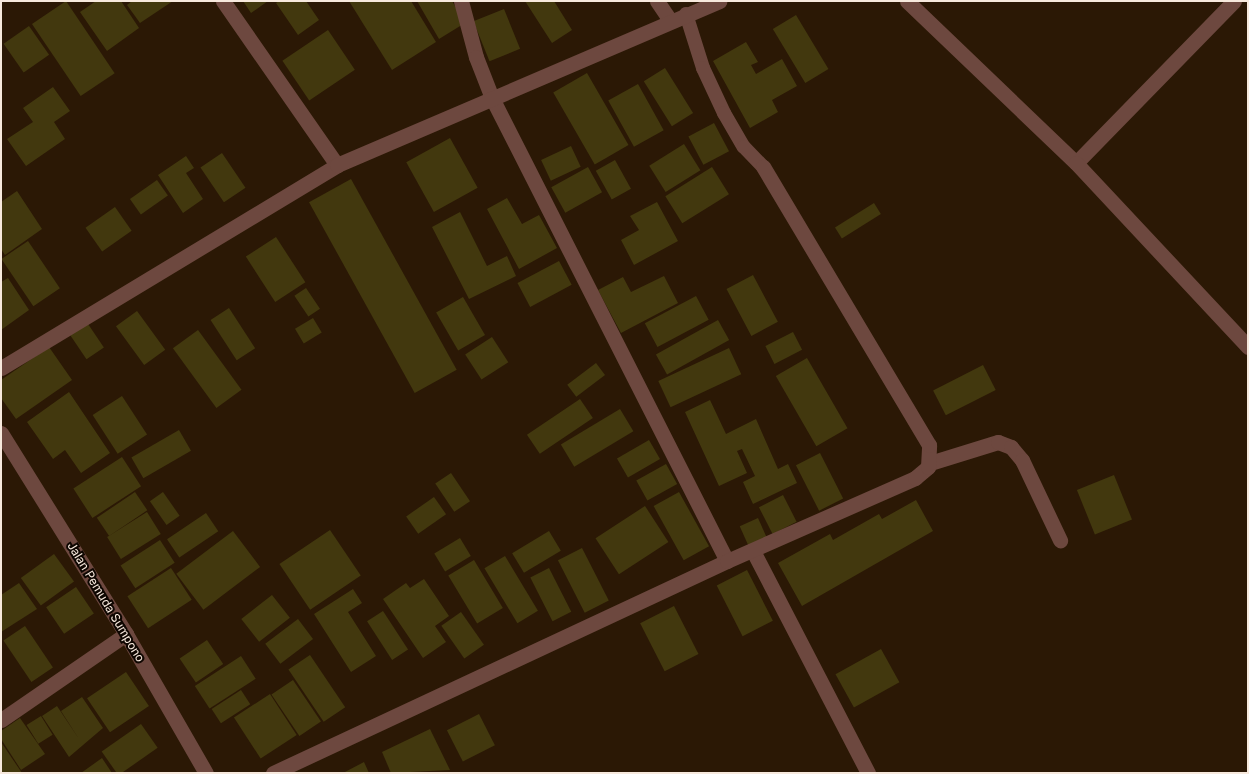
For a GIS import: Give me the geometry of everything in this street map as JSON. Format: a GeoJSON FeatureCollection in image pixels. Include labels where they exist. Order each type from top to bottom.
{"type":"FeatureCollection","features":[{"type":"Feature","properties":{"kind":"street"},"geometry":{"type":"LineString","coordinates":[[223,1],[337,165]]}},
{"type":"Feature","properties":{"kind":"street"},"geometry":{"type":"LineString","coordinates":[[461,1],[476,56],[492,98],[728,561]]}},
{"type":"Feature","properties":{"kind":"street"},"geometry":{"type":"LineString","coordinates":[[656,1],[670,20]]}},
{"type":"Feature","properties":{"kind":"street"},"geometry":{"type":"LineString","coordinates":[[1,368],[337,165],[670,20],[719,1]]}},
{"type":"Feature","properties":{"kind":"street"},"geometry":{"type":"LineString","coordinates":[[907,1],[1076,163],[1248,347]]}},
{"type":"Feature","properties":{"kind":"street"},"geometry":{"type":"LineString","coordinates":[[1076,163],[1234,1]]}},
{"type":"Feature","properties":{"kind":"street"},"geometry":{"type":"LineString","coordinates":[[763,167],[929,445],[930,463]]}},
{"type":"Feature","properties":{"kind":"street","name":"Jalan Pemuda Sumpono"},"geometry":{"type":"LineString","coordinates":[[1,434],[126,634],[206,773]]}},
{"type":"Feature","properties":{"kind":"street"},"geometry":{"type":"LineString","coordinates":[[273,773],[728,561],[915,478],[930,463],[998,442],[1011,447],[1022,460],[1060,540]]}},
{"type":"Feature","properties":{"kind":"street"},"geometry":{"type":"LineString","coordinates":[[753,551],[868,773]]}},
{"type":"Feature","properties":{"kind":"street"},"geometry":{"type":"LineString","coordinates":[[1,720],[126,634]]}},
{"type":"Feature","properties":{"kind":"lane"},"geometry":{"type":"LineString","coordinates":[[686,14],[703,68],[724,113],[744,147],[763,167]]}},
{"type":"Feature","properties":{"kind":"building"},"geometry":{"type":"Polygon","coordinates":[[[66,1],[115,73],[81,96],[32,24],[66,1]]]}},
{"type":"Feature","properties":{"kind":"building"},"geometry":{"type":"Polygon","coordinates":[[[96,1],[121,1],[139,28],[107,51],[80,12],[96,1]]]}},
{"type":"Feature","properties":{"kind":"building"},"geometry":{"type":"Polygon","coordinates":[[[132,1],[173,1],[140,23],[127,5],[132,1]]]}},
{"type":"Feature","properties":{"kind":"building"},"geometry":{"type":"Polygon","coordinates":[[[243,1],[268,1],[251,13],[243,1]]]}},
{"type":"Feature","properties":{"kind":"building"},"geometry":{"type":"Polygon","coordinates":[[[279,1],[306,1],[319,20],[298,35],[276,3],[279,1]]]}},
{"type":"Feature","properties":{"kind":"building"},"geometry":{"type":"Polygon","coordinates":[[[349,1],[411,1],[436,42],[392,70],[349,1]]]}},
{"type":"Feature","properties":{"kind":"building"},"geometry":{"type":"Polygon","coordinates":[[[417,1],[452,1],[465,23],[439,39],[417,1]]]}},
{"type":"Feature","properties":{"kind":"building"},"geometry":{"type":"Polygon","coordinates":[[[525,1],[554,1],[572,30],[552,43],[525,1]]]}},
{"type":"Feature","properties":{"kind":"building"},"geometry":{"type":"Polygon","coordinates":[[[504,9],[520,49],[490,61],[473,21],[504,9]]]}},
{"type":"Feature","properties":{"kind":"building"},"geometry":{"type":"Polygon","coordinates":[[[796,15],[828,69],[805,83],[773,29],[796,15]]]}},
{"type":"Feature","properties":{"kind":"building"},"geometry":{"type":"Polygon","coordinates":[[[29,26],[49,55],[24,72],[4,44],[29,26]]]}},
{"type":"Feature","properties":{"kind":"building"},"geometry":{"type":"Polygon","coordinates":[[[328,30],[355,70],[309,101],[282,61],[328,30]]]}},
{"type":"Feature","properties":{"kind":"building"},"geometry":{"type":"Polygon","coordinates":[[[746,42],[758,62],[751,65],[756,74],[782,59],[797,86],[772,100],[778,112],[750,128],[713,61],[746,42]]]}},
{"type":"Feature","properties":{"kind":"building"},"geometry":{"type":"Polygon","coordinates":[[[665,68],[693,113],[672,126],[644,81],[665,68]]]}},
{"type":"Feature","properties":{"kind":"building"},"geometry":{"type":"Polygon","coordinates":[[[587,73],[628,145],[595,164],[553,93],[587,73]]]}},
{"type":"Feature","properties":{"kind":"building"},"geometry":{"type":"Polygon","coordinates":[[[638,84],[664,130],[634,147],[608,100],[638,84]]]}},
{"type":"Feature","properties":{"kind":"building"},"geometry":{"type":"Polygon","coordinates":[[[53,87],[70,111],[54,122],[65,139],[26,166],[7,139],[33,122],[23,108],[53,87]]]}},
{"type":"Feature","properties":{"kind":"building"},"geometry":{"type":"Polygon","coordinates":[[[714,123],[729,151],[703,165],[688,137],[714,123]]]}},
{"type":"Feature","properties":{"kind":"building"},"geometry":{"type":"Polygon","coordinates":[[[450,138],[478,188],[434,212],[406,162],[450,138]]]}},
{"type":"Feature","properties":{"kind":"building"},"geometry":{"type":"Polygon","coordinates":[[[684,144],[700,170],[666,192],[649,166],[684,144]]]}},
{"type":"Feature","properties":{"kind":"building"},"geometry":{"type":"Polygon","coordinates":[[[571,146],[581,167],[551,181],[541,160],[571,146]]]}},
{"type":"Feature","properties":{"kind":"building"},"geometry":{"type":"Polygon","coordinates":[[[222,153],[245,188],[224,202],[200,168],[222,153]]]}},
{"type":"Feature","properties":{"kind":"building"},"geometry":{"type":"Polygon","coordinates":[[[186,156],[194,168],[186,173],[203,199],[183,213],[158,175],[186,156]]]}},
{"type":"Feature","properties":{"kind":"building"},"geometry":{"type":"Polygon","coordinates":[[[615,160],[631,189],[612,200],[596,171],[615,160]]]}},
{"type":"Feature","properties":{"kind":"building"},"geometry":{"type":"Polygon","coordinates":[[[588,167],[602,192],[565,213],[551,187],[588,167]]]}},
{"type":"Feature","properties":{"kind":"building"},"geometry":{"type":"Polygon","coordinates":[[[712,167],[729,194],[682,223],[665,196],[712,167]]]}},
{"type":"Feature","properties":{"kind":"building"},"geometry":{"type":"Polygon","coordinates":[[[351,179],[457,370],[415,393],[309,202],[351,179]]]}},
{"type":"Feature","properties":{"kind":"building"},"geometry":{"type":"Polygon","coordinates":[[[157,180],[168,196],[141,214],[130,199],[157,180]]]}},
{"type":"Feature","properties":{"kind":"building"},"geometry":{"type":"Polygon","coordinates":[[[17,191],[42,229],[5,255],[1,249],[1,202],[17,191]]]}},
{"type":"Feature","properties":{"kind":"building"},"geometry":{"type":"Polygon","coordinates":[[[507,198],[522,224],[539,215],[557,248],[519,269],[487,209],[507,198]]]}},
{"type":"Feature","properties":{"kind":"building"},"geometry":{"type":"Polygon","coordinates":[[[657,202],[678,241],[634,265],[621,240],[639,230],[630,216],[657,202]]]}},
{"type":"Feature","properties":{"kind":"building"},"geometry":{"type":"Polygon","coordinates":[[[874,203],[881,214],[842,238],[835,227],[874,203]]]}},
{"type":"Feature","properties":{"kind":"building"},"geometry":{"type":"Polygon","coordinates":[[[115,207],[132,231],[102,251],[86,228],[115,207]]]}},
{"type":"Feature","properties":{"kind":"building"},"geometry":{"type":"Polygon","coordinates":[[[460,212],[487,266],[507,256],[516,276],[469,299],[432,227],[460,212]]]}},
{"type":"Feature","properties":{"kind":"building"},"geometry":{"type":"Polygon","coordinates":[[[276,237],[305,282],[275,302],[246,257],[276,237]]]}},
{"type":"Feature","properties":{"kind":"building"},"geometry":{"type":"Polygon","coordinates":[[[28,241],[60,288],[33,306],[1,259],[28,241]]]}},
{"type":"Feature","properties":{"kind":"building"},"geometry":{"type":"Polygon","coordinates":[[[559,261],[572,285],[530,307],[518,283],[559,261]]]}},
{"type":"Feature","properties":{"kind":"building"},"geometry":{"type":"Polygon","coordinates":[[[753,275],[778,322],[751,336],[727,289],[753,275]]]}},
{"type":"Feature","properties":{"kind":"building"},"geometry":{"type":"Polygon","coordinates":[[[664,276],[678,303],[621,333],[598,290],[623,277],[631,292],[664,276]]]}},
{"type":"Feature","properties":{"kind":"building"},"geometry":{"type":"Polygon","coordinates":[[[8,278],[29,310],[1,330],[1,282],[8,278]]]}},
{"type":"Feature","properties":{"kind":"building"},"geometry":{"type":"Polygon","coordinates":[[[306,288],[320,309],[308,317],[294,296],[306,288]]]}},
{"type":"Feature","properties":{"kind":"building"},"geometry":{"type":"Polygon","coordinates":[[[696,296],[709,320],[657,347],[645,323],[696,296]]]}},
{"type":"Feature","properties":{"kind":"building"},"geometry":{"type":"Polygon","coordinates":[[[463,297],[485,335],[458,351],[436,312],[463,297]]]}},
{"type":"Feature","properties":{"kind":"building"},"geometry":{"type":"Polygon","coordinates":[[[229,308],[255,348],[237,360],[211,320],[229,308]]]}},
{"type":"Feature","properties":{"kind":"building"},"geometry":{"type":"Polygon","coordinates":[[[137,311],[165,350],[144,365],[116,326],[137,311]]]}},
{"type":"Feature","properties":{"kind":"building"},"geometry":{"type":"Polygon","coordinates":[[[313,318],[322,333],[304,343],[295,329],[313,318]]]}},
{"type":"Feature","properties":{"kind":"building"},"geometry":{"type":"Polygon","coordinates":[[[718,320],[729,340],[667,375],[656,354],[718,320]]]}},
{"type":"Feature","properties":{"kind":"building"},"geometry":{"type":"Polygon","coordinates":[[[86,321],[104,348],[86,359],[69,333],[86,321]]]}},
{"type":"Feature","properties":{"kind":"building"},"geometry":{"type":"Polygon","coordinates":[[[198,330],[241,390],[216,408],[173,348],[198,330]]]}},
{"type":"Feature","properties":{"kind":"building"},"geometry":{"type":"Polygon","coordinates":[[[793,332],[802,350],[774,364],[765,346],[793,332]]]}},
{"type":"Feature","properties":{"kind":"building"},"geometry":{"type":"Polygon","coordinates":[[[492,337],[508,362],[482,380],[465,354],[492,337]]]}},
{"type":"Feature","properties":{"kind":"building"},"geometry":{"type":"Polygon","coordinates":[[[49,347],[72,380],[16,419],[1,398],[1,380],[49,347]]]}},
{"type":"Feature","properties":{"kind":"building"},"geometry":{"type":"Polygon","coordinates":[[[729,348],[741,374],[671,407],[658,381],[729,348]]]}},
{"type":"Feature","properties":{"kind":"building"},"geometry":{"type":"Polygon","coordinates":[[[807,358],[848,428],[816,446],[776,376],[807,358]]]}},
{"type":"Feature","properties":{"kind":"building"},"geometry":{"type":"Polygon","coordinates":[[[596,363],[605,375],[576,397],[567,385],[596,363]]]}},
{"type":"Feature","properties":{"kind":"building"},"geometry":{"type":"Polygon","coordinates":[[[983,365],[996,390],[946,415],[933,390],[983,365]]]}},
{"type":"Feature","properties":{"kind":"building"},"geometry":{"type":"Polygon","coordinates":[[[69,392],[110,453],[81,473],[65,450],[53,459],[27,422],[69,392]]]}},
{"type":"Feature","properties":{"kind":"building"},"geometry":{"type":"Polygon","coordinates":[[[122,396],[147,435],[118,454],[93,415],[122,396]]]}},
{"type":"Feature","properties":{"kind":"building"},"geometry":{"type":"Polygon","coordinates":[[[580,399],[593,418],[540,454],[527,435],[580,399]]]}},
{"type":"Feature","properties":{"kind":"building"},"geometry":{"type":"Polygon","coordinates":[[[710,400],[726,434],[756,419],[778,469],[788,464],[797,483],[753,504],[743,482],[755,476],[742,449],[737,451],[747,473],[719,486],[685,412],[710,400]]]}},
{"type":"Feature","properties":{"kind":"building"},"geometry":{"type":"Polygon","coordinates":[[[620,409],[633,431],[574,467],[561,445],[620,409]]]}},
{"type":"Feature","properties":{"kind":"building"},"geometry":{"type":"Polygon","coordinates":[[[179,430],[191,451],[143,478],[131,457],[179,430]]]}},
{"type":"Feature","properties":{"kind":"building"},"geometry":{"type":"Polygon","coordinates":[[[649,440],[660,459],[628,478],[617,459],[649,440]]]}},
{"type":"Feature","properties":{"kind":"building"},"geometry":{"type":"Polygon","coordinates":[[[820,453],[843,498],[819,511],[796,465],[820,453]]]}},
{"type":"Feature","properties":{"kind":"building"},"geometry":{"type":"Polygon","coordinates":[[[122,457],[141,486],[92,518],[73,489],[122,457]]]}},
{"type":"Feature","properties":{"kind":"building"},"geometry":{"type":"Polygon","coordinates":[[[666,464],[677,484],[647,501],[636,480],[666,464]]]}},
{"type":"Feature","properties":{"kind":"building"},"geometry":{"type":"Polygon","coordinates":[[[451,473],[470,501],[454,512],[435,484],[451,473]]]}},
{"type":"Feature","properties":{"kind":"building"},"geometry":{"type":"Polygon","coordinates":[[[1114,475],[1132,520],[1095,534],[1077,490],[1114,475]]]}},
{"type":"Feature","properties":{"kind":"building"},"geometry":{"type":"Polygon","coordinates":[[[135,492],[147,510],[109,536],[97,518],[135,492]]]}},
{"type":"Feature","properties":{"kind":"building"},"geometry":{"type":"Polygon","coordinates":[[[163,492],[180,516],[167,525],[150,501],[163,492]]]}},
{"type":"Feature","properties":{"kind":"building"},"geometry":{"type":"Polygon","coordinates":[[[679,492],[709,546],[684,560],[654,506],[679,492]]]}},
{"type":"Feature","properties":{"kind":"building"},"geometry":{"type":"Polygon","coordinates":[[[783,495],[797,522],[773,534],[759,507],[783,495]]]}},
{"type":"Feature","properties":{"kind":"building"},"geometry":{"type":"Polygon","coordinates":[[[434,497],[446,514],[418,534],[406,517],[434,497]]]}},
{"type":"Feature","properties":{"kind":"building"},"geometry":{"type":"Polygon","coordinates":[[[916,500],[933,531],[802,606],[778,563],[830,534],[833,540],[879,514],[882,519],[916,500]]]}},
{"type":"Feature","properties":{"kind":"building"},"geometry":{"type":"Polygon","coordinates":[[[645,506],[668,542],[619,574],[596,538],[645,506]]]}},
{"type":"Feature","properties":{"kind":"building"},"geometry":{"type":"Polygon","coordinates":[[[147,512],[161,534],[121,559],[107,537],[147,512]]]}},
{"type":"Feature","properties":{"kind":"building"},"geometry":{"type":"Polygon","coordinates":[[[206,513],[218,531],[179,558],[167,539],[206,513]]]}},
{"type":"Feature","properties":{"kind":"building"},"geometry":{"type":"Polygon","coordinates":[[[758,518],[767,538],[749,546],[740,526],[758,518]]]}},
{"type":"Feature","properties":{"kind":"building"},"geometry":{"type":"Polygon","coordinates":[[[330,530],[361,576],[310,610],[279,564],[330,530]]]}},
{"type":"Feature","properties":{"kind":"building"},"geometry":{"type":"Polygon","coordinates":[[[233,531],[260,567],[203,610],[176,574],[233,531]]]}},
{"type":"Feature","properties":{"kind":"building"},"geometry":{"type":"Polygon","coordinates":[[[549,531],[561,551],[524,573],[512,553],[549,531]]]}},
{"type":"Feature","properties":{"kind":"building"},"geometry":{"type":"Polygon","coordinates":[[[460,538],[471,556],[445,571],[434,553],[460,538]]]}},
{"type":"Feature","properties":{"kind":"building"},"geometry":{"type":"Polygon","coordinates":[[[160,540],[175,563],[135,588],[121,566],[160,540]]]}},
{"type":"Feature","properties":{"kind":"building"},"geometry":{"type":"Polygon","coordinates":[[[582,548],[609,601],[585,613],[558,560],[582,548]]]}},
{"type":"Feature","properties":{"kind":"building"},"geometry":{"type":"Polygon","coordinates":[[[54,554],[74,582],[41,606],[21,578],[54,554]]]}},
{"type":"Feature","properties":{"kind":"building"},"geometry":{"type":"Polygon","coordinates":[[[505,556],[538,611],[517,623],[484,568],[505,556]]]}},
{"type":"Feature","properties":{"kind":"building"},"geometry":{"type":"Polygon","coordinates":[[[474,560],[503,608],[477,623],[448,575],[474,560]]]}},
{"type":"Feature","properties":{"kind":"building"},"geometry":{"type":"Polygon","coordinates":[[[171,568],[192,600],[148,628],[127,596],[171,568]]]}},
{"type":"Feature","properties":{"kind":"building"},"geometry":{"type":"Polygon","coordinates":[[[549,568],[571,612],[553,621],[530,578],[549,568]]]}},
{"type":"Feature","properties":{"kind":"building"},"geometry":{"type":"Polygon","coordinates":[[[747,570],[773,621],[743,636],[717,585],[747,570]]]}},
{"type":"Feature","properties":{"kind":"building"},"geometry":{"type":"Polygon","coordinates":[[[424,579],[449,616],[435,626],[446,642],[423,658],[383,599],[406,583],[410,588],[424,579]]]}},
{"type":"Feature","properties":{"kind":"building"},"geometry":{"type":"Polygon","coordinates":[[[19,583],[37,609],[1,632],[1,595],[19,583]]]}},
{"type":"Feature","properties":{"kind":"building"},"geometry":{"type":"Polygon","coordinates":[[[76,587],[94,614],[64,634],[46,607],[76,587]]]}},
{"type":"Feature","properties":{"kind":"building"},"geometry":{"type":"Polygon","coordinates":[[[353,589],[362,603],[348,612],[376,656],[351,672],[314,614],[353,589]]]}},
{"type":"Feature","properties":{"kind":"building"},"geometry":{"type":"Polygon","coordinates":[[[272,595],[290,618],[259,642],[241,619],[272,595]]]}},
{"type":"Feature","properties":{"kind":"building"},"geometry":{"type":"Polygon","coordinates":[[[674,606],[699,654],[665,671],[640,623],[674,606]]]}},
{"type":"Feature","properties":{"kind":"building"},"geometry":{"type":"Polygon","coordinates":[[[383,611],[408,650],[392,660],[367,621],[383,611]]]}},
{"type":"Feature","properties":{"kind":"building"},"geometry":{"type":"Polygon","coordinates":[[[461,612],[484,645],[464,659],[441,626],[461,612]]]}},
{"type":"Feature","properties":{"kind":"building"},"geometry":{"type":"Polygon","coordinates":[[[298,619],[313,639],[280,664],[265,644],[298,619]]]}},
{"type":"Feature","properties":{"kind":"building"},"geometry":{"type":"Polygon","coordinates":[[[25,626],[53,667],[31,682],[3,641],[25,626]]]}},
{"type":"Feature","properties":{"kind":"building"},"geometry":{"type":"Polygon","coordinates":[[[207,640],[223,664],[196,682],[180,658],[207,640]]]}},
{"type":"Feature","properties":{"kind":"building"},"geometry":{"type":"Polygon","coordinates":[[[881,649],[899,682],[854,707],[836,674],[881,649]]]}},
{"type":"Feature","properties":{"kind":"building"},"geometry":{"type":"Polygon","coordinates":[[[310,655],[345,707],[324,722],[288,670],[310,655]]]}},
{"type":"Feature","properties":{"kind":"building"},"geometry":{"type":"Polygon","coordinates":[[[241,656],[256,679],[210,709],[195,686],[241,656]]]}},
{"type":"Feature","properties":{"kind":"building"},"geometry":{"type":"Polygon","coordinates":[[[126,672],[149,706],[110,732],[87,698],[126,672]]]}},
{"type":"Feature","properties":{"kind":"building"},"geometry":{"type":"Polygon","coordinates":[[[293,680],[321,721],[299,736],[271,695],[293,680]]]}},
{"type":"Feature","properties":{"kind":"building"},"geometry":{"type":"Polygon","coordinates":[[[241,690],[250,704],[221,723],[212,709],[241,690]]]}},
{"type":"Feature","properties":{"kind":"building"},"geometry":{"type":"Polygon","coordinates":[[[270,694],[297,735],[261,759],[234,717],[270,694]]]}},
{"type":"Feature","properties":{"kind":"building"},"geometry":{"type":"Polygon","coordinates":[[[82,697],[103,728],[69,757],[42,716],[57,706],[79,739],[61,711],[82,697]]]}},
{"type":"Feature","properties":{"kind":"building"},"geometry":{"type":"Polygon","coordinates":[[[479,714],[495,745],[463,762],[447,730],[479,714]]]}},
{"type":"Feature","properties":{"kind":"building"},"geometry":{"type":"Polygon","coordinates":[[[41,716],[53,735],[38,744],[27,725],[41,716]]]}},
{"type":"Feature","properties":{"kind":"building"},"geometry":{"type":"Polygon","coordinates":[[[20,718],[45,754],[21,770],[1,739],[1,731],[20,718]]]}},
{"type":"Feature","properties":{"kind":"building"},"geometry":{"type":"Polygon","coordinates":[[[141,724],[158,748],[122,773],[117,773],[102,752],[141,724]]]}},
{"type":"Feature","properties":{"kind":"building"},"geometry":{"type":"Polygon","coordinates":[[[430,729],[450,770],[391,773],[382,752],[430,729]]]}},
{"type":"Feature","properties":{"kind":"building"},"geometry":{"type":"Polygon","coordinates":[[[1,742],[22,773],[1,773],[1,742]]]}},
{"type":"Feature","properties":{"kind":"building"},"geometry":{"type":"Polygon","coordinates":[[[102,758],[112,773],[81,773],[102,758]]]}},
{"type":"Feature","properties":{"kind":"building"},"geometry":{"type":"Polygon","coordinates":[[[364,762],[369,773],[343,773],[364,762]]]}}]}
